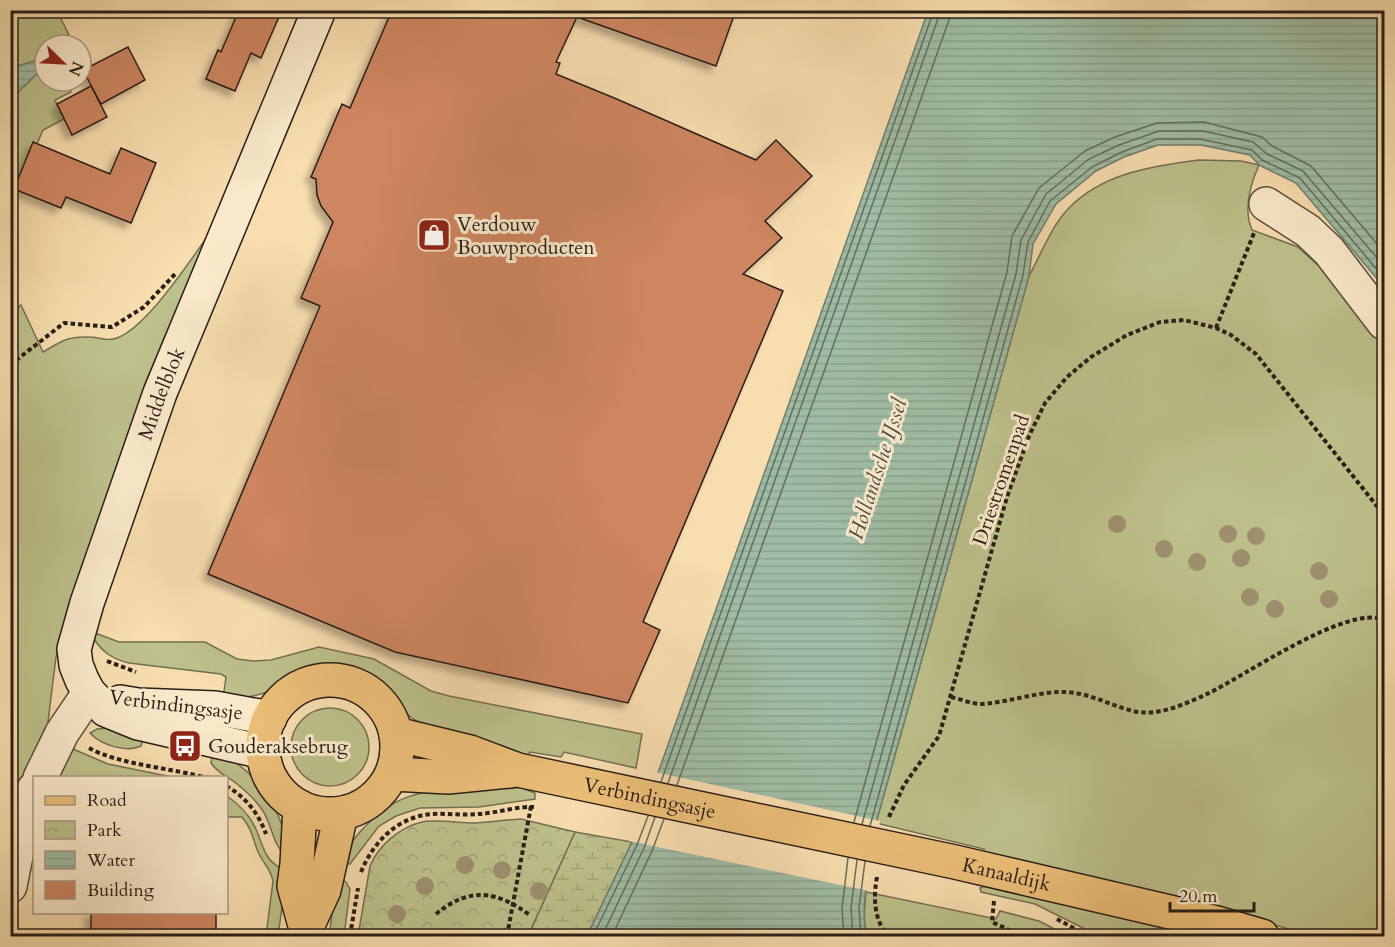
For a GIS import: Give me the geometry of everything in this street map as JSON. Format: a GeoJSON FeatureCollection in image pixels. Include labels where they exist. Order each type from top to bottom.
{"type":"FeatureCollection","features":[{"type":"Feature","properties":{"kind":"main road"},"geometry":{"type":"LineString","coordinates":[[333,680],[355,685],[374,696],[388,713],[396,734],[397,754],[392,774],[386,784],[371,800],[352,811],[341,814],[320,814],[300,807],[283,796],[272,781],[263,752],[264,735],[270,718],[283,700],[311,683],[333,680]]}},
{"type":"Feature","properties":{"kind":"main road","name":"Verbindingsasje"},"geometry":{"type":"LineString","coordinates":[[396,734],[470,752],[518,770],[748,818]]}},
{"type":"Feature","properties":{"kind":"main road","name":"Verbindingsasje"},"geometry":{"type":"LineString","coordinates":[[392,774],[448,777],[518,770]]}},
{"type":"Feature","properties":{"kind":"main road"},"geometry":{"type":"LineString","coordinates":[[300,807],[294,886],[305,933]]}},
{"type":"Feature","properties":{"kind":"main road"},"geometry":{"type":"LineString","coordinates":[[305,933],[324,890],[341,814]]}},
{"type":"Feature","properties":{"kind":"main road","name":"Kanaaldijk"},"geometry":{"type":"LineString","coordinates":[[748,818],[955,862],[1216,923],[1262,936]]}},
{"type":"Feature","properties":{"kind":"street","name":"Middelblok"},"geometry":{"type":"LineString","coordinates":[[89,693],[76,665],[74,649],[87,603],[160,393],[319,10]]}},
{"type":"Feature","properties":{"kind":"street"},"geometry":{"type":"LineString","coordinates":[[1266,204],[1308,231],[1329,251],[1384,323]]}},
{"type":"Feature","properties":{"kind":"street","name":"Verbindingsasje"},"geometry":{"type":"LineString","coordinates":[[89,693],[138,705],[215,708],[270,718]]}},
{"type":"Feature","properties":{"kind":"street","name":"Verbindingsasje"},"geometry":{"type":"LineString","coordinates":[[89,693],[106,710],[129,720],[263,752]]}},
{"type":"Feature","properties":{"kind":"street"},"geometry":{"type":"LineString","coordinates":[[40,776],[62,733],[89,693]]}},
{"type":"Feature","properties":{"kind":"street"},"geometry":{"type":"LineString","coordinates":[[10,886],[25,810],[33,791]]}},
{"type":"Feature","properties":{"kind":"path"},"geometry":{"type":"LineString","coordinates":[[1216,328],[1266,204]]}},
{"type":"Feature","properties":{"kind":"path"},"geometry":{"type":"LineString","coordinates":[[10,365],[64,323],[112,327],[144,307],[176,273]]}},
{"type":"Feature","properties":{"kind":"path","name":"Driestromenpad"},"geometry":{"type":"LineString","coordinates":[[888,820],[904,785],[939,736],[1007,497],[1029,436],[1045,403],[1067,377],[1127,335],[1160,322],[1184,320],[1216,328],[1231,335],[1256,354],[1384,515]]}},
{"type":"Feature","properties":{"kind":"path"},"geometry":{"type":"LineString","coordinates":[[951,697],[980,704],[1060,692],[1078,693],[1134,711],[1148,713],[1175,707],[1209,693],[1305,640],[1344,622],[1379,618],[1384,620]]}},
{"type":"Feature","properties":{"kind":"path"},"geometry":{"type":"LineString","coordinates":[[62,733],[97,752],[203,776]]}},
{"type":"Feature","properties":{"kind":"path"},"geometry":{"type":"LineString","coordinates":[[507,936],[531,806]]}},
{"type":"Feature","properties":{"kind":"path"},"geometry":{"type":"LineString","coordinates":[[360,874],[368,855],[382,838],[409,820],[423,816],[502,812],[531,806],[540,807]]}},
{"type":"Feature","properties":{"kind":"path"},"geometry":{"type":"LineString","coordinates":[[350,936],[359,884]]}},
{"type":"Feature","properties":{"kind":"path"},"geometry":{"type":"LineString","coordinates":[[436,914],[464,897],[488,895],[513,903],[531,916]]}},
{"type":"Feature","properties":{"kind":"path"},"geometry":{"type":"LineString","coordinates":[[874,896],[881,928],[888,936]]}},
{"type":"Feature","properties":{"kind":"path"},"geometry":{"type":"LineString","coordinates":[[994,900],[992,922],[1022,936]]}},
{"type":"Feature","properties":{"kind":"green space"},"geometry":{"type":"Polygon","coordinates":[[[11,10],[57,11],[68,33],[33,33],[33,62],[11,68],[11,10]]]}},
{"type":"Feature","properties":{"kind":"green space"},"geometry":{"type":"Polygon","coordinates":[[[33,78],[33,93],[69,93],[55,100],[64,119],[43,130],[11,204],[11,99],[33,78]]]}},
{"type":"Feature","properties":{"kind":"green space"},"geometry":{"type":"Polygon","coordinates":[[[1199,160],[1241,161],[1259,165],[1248,205],[1252,230],[1298,247],[1320,267],[1384,344],[1384,936],[1312,936],[1195,901],[991,855],[984,852],[984,849],[876,823],[1029,276],[1056,224],[1068,209],[1096,187],[1129,173],[1199,160]]]}},
{"type":"Feature","properties":{"kind":"green space"},"geometry":{"type":"Polygon","coordinates":[[[217,223],[126,440],[64,624],[56,657],[47,730],[18,789],[11,822],[11,314],[21,305],[43,352],[70,338],[111,339],[126,333],[155,307],[217,223]]]}},
{"type":"Feature","properties":{"kind":"green space"},"geometry":{"type":"Polygon","coordinates":[[[95,633],[119,642],[205,642],[237,659],[253,661],[271,660],[319,647],[374,659],[431,691],[642,734],[636,768],[564,752],[561,757],[530,752],[528,755],[447,735],[410,717],[374,683],[364,677],[336,669],[306,673],[259,695],[223,698],[226,677],[221,674],[129,663],[109,655],[101,648],[94,639],[95,633]]]}},
{"type":"Feature","properties":{"kind":"green space"},"geometry":{"type":"Polygon","coordinates":[[[330,708],[345,711],[358,719],[366,732],[369,747],[366,762],[358,775],[345,783],[330,786],[315,783],[302,775],[294,762],[291,747],[294,732],[302,719],[315,711],[330,708]]]}},
{"type":"Feature","properties":{"kind":"green space"},"geometry":{"type":"Polygon","coordinates":[[[109,728],[143,738],[141,746],[128,749],[114,747],[100,741],[90,733],[97,729],[109,728]]]}},
{"type":"Feature","properties":{"kind":"green space"},"geometry":{"type":"Polygon","coordinates":[[[73,749],[108,764],[167,776],[54,776],[73,749]]]}},
{"type":"Feature","properties":{"kind":"green space"},"geometry":{"type":"Polygon","coordinates":[[[212,755],[228,759],[255,780],[276,810],[284,836],[284,853],[278,846],[260,807],[234,781],[211,763],[212,755]]]}},
{"type":"Feature","properties":{"kind":"green space"},"geometry":{"type":"Polygon","coordinates":[[[468,788],[522,788],[535,793],[535,799],[479,807],[420,808],[396,816],[379,826],[350,864],[341,864],[346,851],[360,832],[372,819],[396,802],[421,793],[468,788]]]}},
{"type":"Feature","properties":{"kind":"green space"},"geometry":{"type":"Polygon","coordinates":[[[228,797],[249,818],[269,858],[287,871],[278,936],[266,936],[273,881],[259,854],[249,827],[242,817],[228,817],[228,797]]]}},
{"type":"Feature","properties":{"kind":"green space"},"geometry":{"type":"Polygon","coordinates":[[[521,819],[575,832],[528,936],[358,936],[370,866],[378,851],[391,838],[406,828],[428,821],[474,823],[521,819]]]}},
{"type":"Feature","properties":{"kind":"green space"},"geometry":{"type":"Polygon","coordinates":[[[575,832],[632,842],[587,936],[528,936],[575,832]]]}},
{"type":"Feature","properties":{"kind":"green space"},"geometry":{"type":"Polygon","coordinates":[[[337,878],[346,882],[350,889],[344,936],[329,936],[337,878]]]}},
{"type":"Feature","properties":{"kind":"green space"},"geometry":{"type":"Polygon","coordinates":[[[985,886],[1197,936],[1113,936],[1085,929],[1035,904],[981,892],[980,888],[985,886]]]}},
{"type":"Feature","properties":{"kind":"green space"},"geometry":{"type":"Polygon","coordinates":[[[866,892],[996,919],[1000,911],[1039,921],[1068,936],[868,936],[864,920],[866,892]]]}},
{"type":"Feature","properties":{"kind":"water","name":"Hollandsche IJssel"},"geometry":{"type":"Polygon","coordinates":[[[928,11],[1384,11],[1384,287],[1296,183],[1259,165],[1250,155],[1201,145],[1158,145],[1124,157],[1096,171],[1056,204],[1033,244],[1029,276],[876,823],[865,899],[865,927],[868,936],[587,936],[632,842],[658,773],[928,11]]]}},
{"type":"Feature","properties":{"kind":"water"},"geometry":{"type":"Polygon","coordinates":[[[33,62],[33,78],[11,99],[11,68],[33,62]]]}},
{"type":"Feature","properties":{"kind":"pier"},"geometry":{"type":"Polygon","coordinates":[[[655,772],[880,821],[869,891],[629,841],[655,772]]]}},
{"type":"Feature","properties":{"kind":"building"},"geometry":{"type":"Polygon","coordinates":[[[239,10],[282,10],[261,58],[251,53],[235,91],[206,79],[218,50],[221,52],[239,10]]]}},
{"type":"Feature","properties":{"kind":"building"},"geometry":{"type":"Polygon","coordinates":[[[392,10],[736,10],[716,66],[577,17],[556,62],[560,63],[556,74],[756,160],[776,140],[812,176],[765,221],[782,238],[743,274],[783,291],[643,622],[660,630],[628,703],[395,652],[208,574],[320,306],[301,298],[333,222],[321,206],[317,195],[316,179],[311,177],[342,104],[350,108],[392,10]]]}},
{"type":"Feature","properties":{"kind":"building"},"geometry":{"type":"Polygon","coordinates":[[[128,47],[145,80],[101,104],[93,89],[93,65],[128,47]]]}},
{"type":"Feature","properties":{"kind":"building"},"geometry":{"type":"Polygon","coordinates":[[[93,90],[107,117],[72,135],[57,104],[78,93],[93,93],[93,90]]]}},
{"type":"Feature","properties":{"kind":"building"},"geometry":{"type":"Polygon","coordinates":[[[33,142],[110,174],[121,148],[156,163],[131,223],[66,197],[61,208],[14,189],[33,142]]]}},
{"type":"Feature","properties":{"kind":"building"},"geometry":{"type":"Polygon","coordinates":[[[91,914],[216,914],[216,936],[91,936],[91,914]]]}},
{"type":"Feature","properties":{"kind":"place","name":"Verdouw Bouwproducten"},"geometry":{"type":"Point","coordinates":[434,235]}},
{"type":"Feature","properties":{"kind":"place","name":"Gouderaksebrug"},"geometry":{"type":"Point","coordinates":[185,746]}}]}
